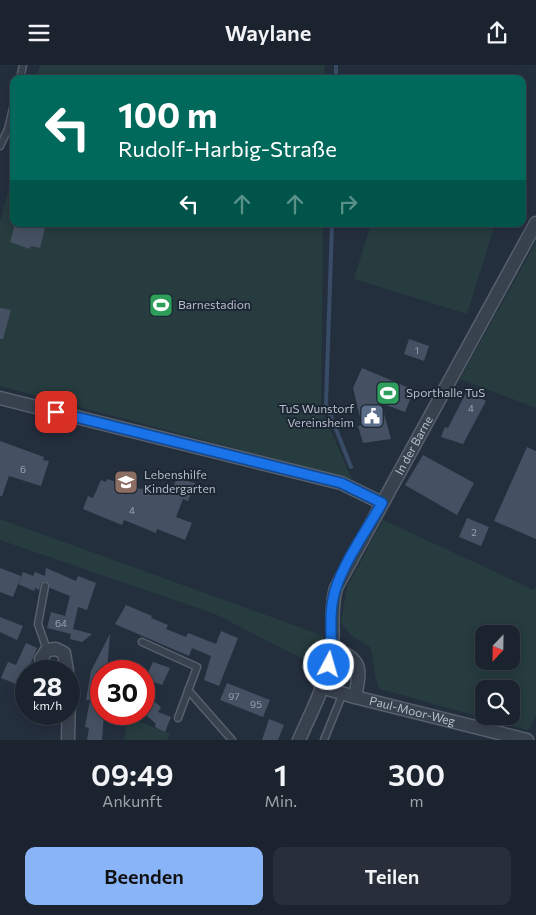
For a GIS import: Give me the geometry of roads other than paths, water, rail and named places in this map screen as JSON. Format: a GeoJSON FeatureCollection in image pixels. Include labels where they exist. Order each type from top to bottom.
{"type":"FeatureCollection","features":[{"type":"Feature","properties":{"kind":"street","name":"In der Barne"},"geometry":{"type":"LineString","coordinates":[[300,740],[323,682],[333,648],[331,613],[336,588],[536,223]]}},
{"type":"Feature","properties":{"kind":"street"},"geometry":{"type":"LineString","coordinates":[[0,398],[341,483],[382,503]]}},
{"type":"Feature","properties":{"kind":"street"},"geometry":{"type":"LineString","coordinates":[[333,648],[355,660],[359,668],[359,677],[349,695]]}},
{"type":"Feature","properties":{"kind":"street"},"geometry":{"type":"LineString","coordinates":[[41,660],[47,650],[56,649],[64,653],[65,660]]}},
{"type":"Feature","properties":{"kind":"street","name":"Paul-Moor-Weg"},"geometry":{"type":"LineString","coordinates":[[323,682],[349,695],[527,740]]}},
{"type":"Feature","properties":{"kind":"street"},"geometry":{"type":"LineString","coordinates":[[68,725],[68,740]]}},
{"type":"Feature","properties":{"kind":"lane"},"geometry":{"type":"LineString","coordinates":[[0,146],[10,121]]}},
{"type":"Feature","properties":{"kind":"lane"},"geometry":{"type":"LineString","coordinates":[[45,586],[38,624],[47,650]]}},
{"type":"Feature","properties":{"kind":"lane"},"geometry":{"type":"LineString","coordinates":[[142,642],[197,667],[178,718]]}},
{"type":"Feature","properties":{"kind":"lane"},"geometry":{"type":"LineString","coordinates":[[188,690],[232,740]]}},
{"type":"Feature","properties":{"kind":"lane"},"geometry":{"type":"LineString","coordinates":[[324,740],[349,695]]}},
{"type":"Feature","properties":{"kind":"waterway"},"geometry":{"type":"LineString","coordinates":[[336,65],[336,75]]}},
{"type":"Feature","properties":{"kind":"waterway"},"geometry":{"type":"LineString","coordinates":[[332,227],[326,404],[351,467]]}},
{"type":"Feature","properties":{"kind":"place","name":"Barnestadion"},"geometry":{"type":"Point","coordinates":[161,305]}},
{"type":"Feature","properties":{"kind":"place","name":"Sporthalle TuS"},"geometry":{"type":"Point","coordinates":[388,393]}},
{"type":"Feature","properties":{"kind":"place","name":"TuS Wunstorf Vereinsheim"},"geometry":{"type":"Point","coordinates":[372,416]}},
{"type":"Feature","properties":{"kind":"place","name":"Lebenshilfe Kindergarten"},"geometry":{"type":"Point","coordinates":[126,482]}}]}
